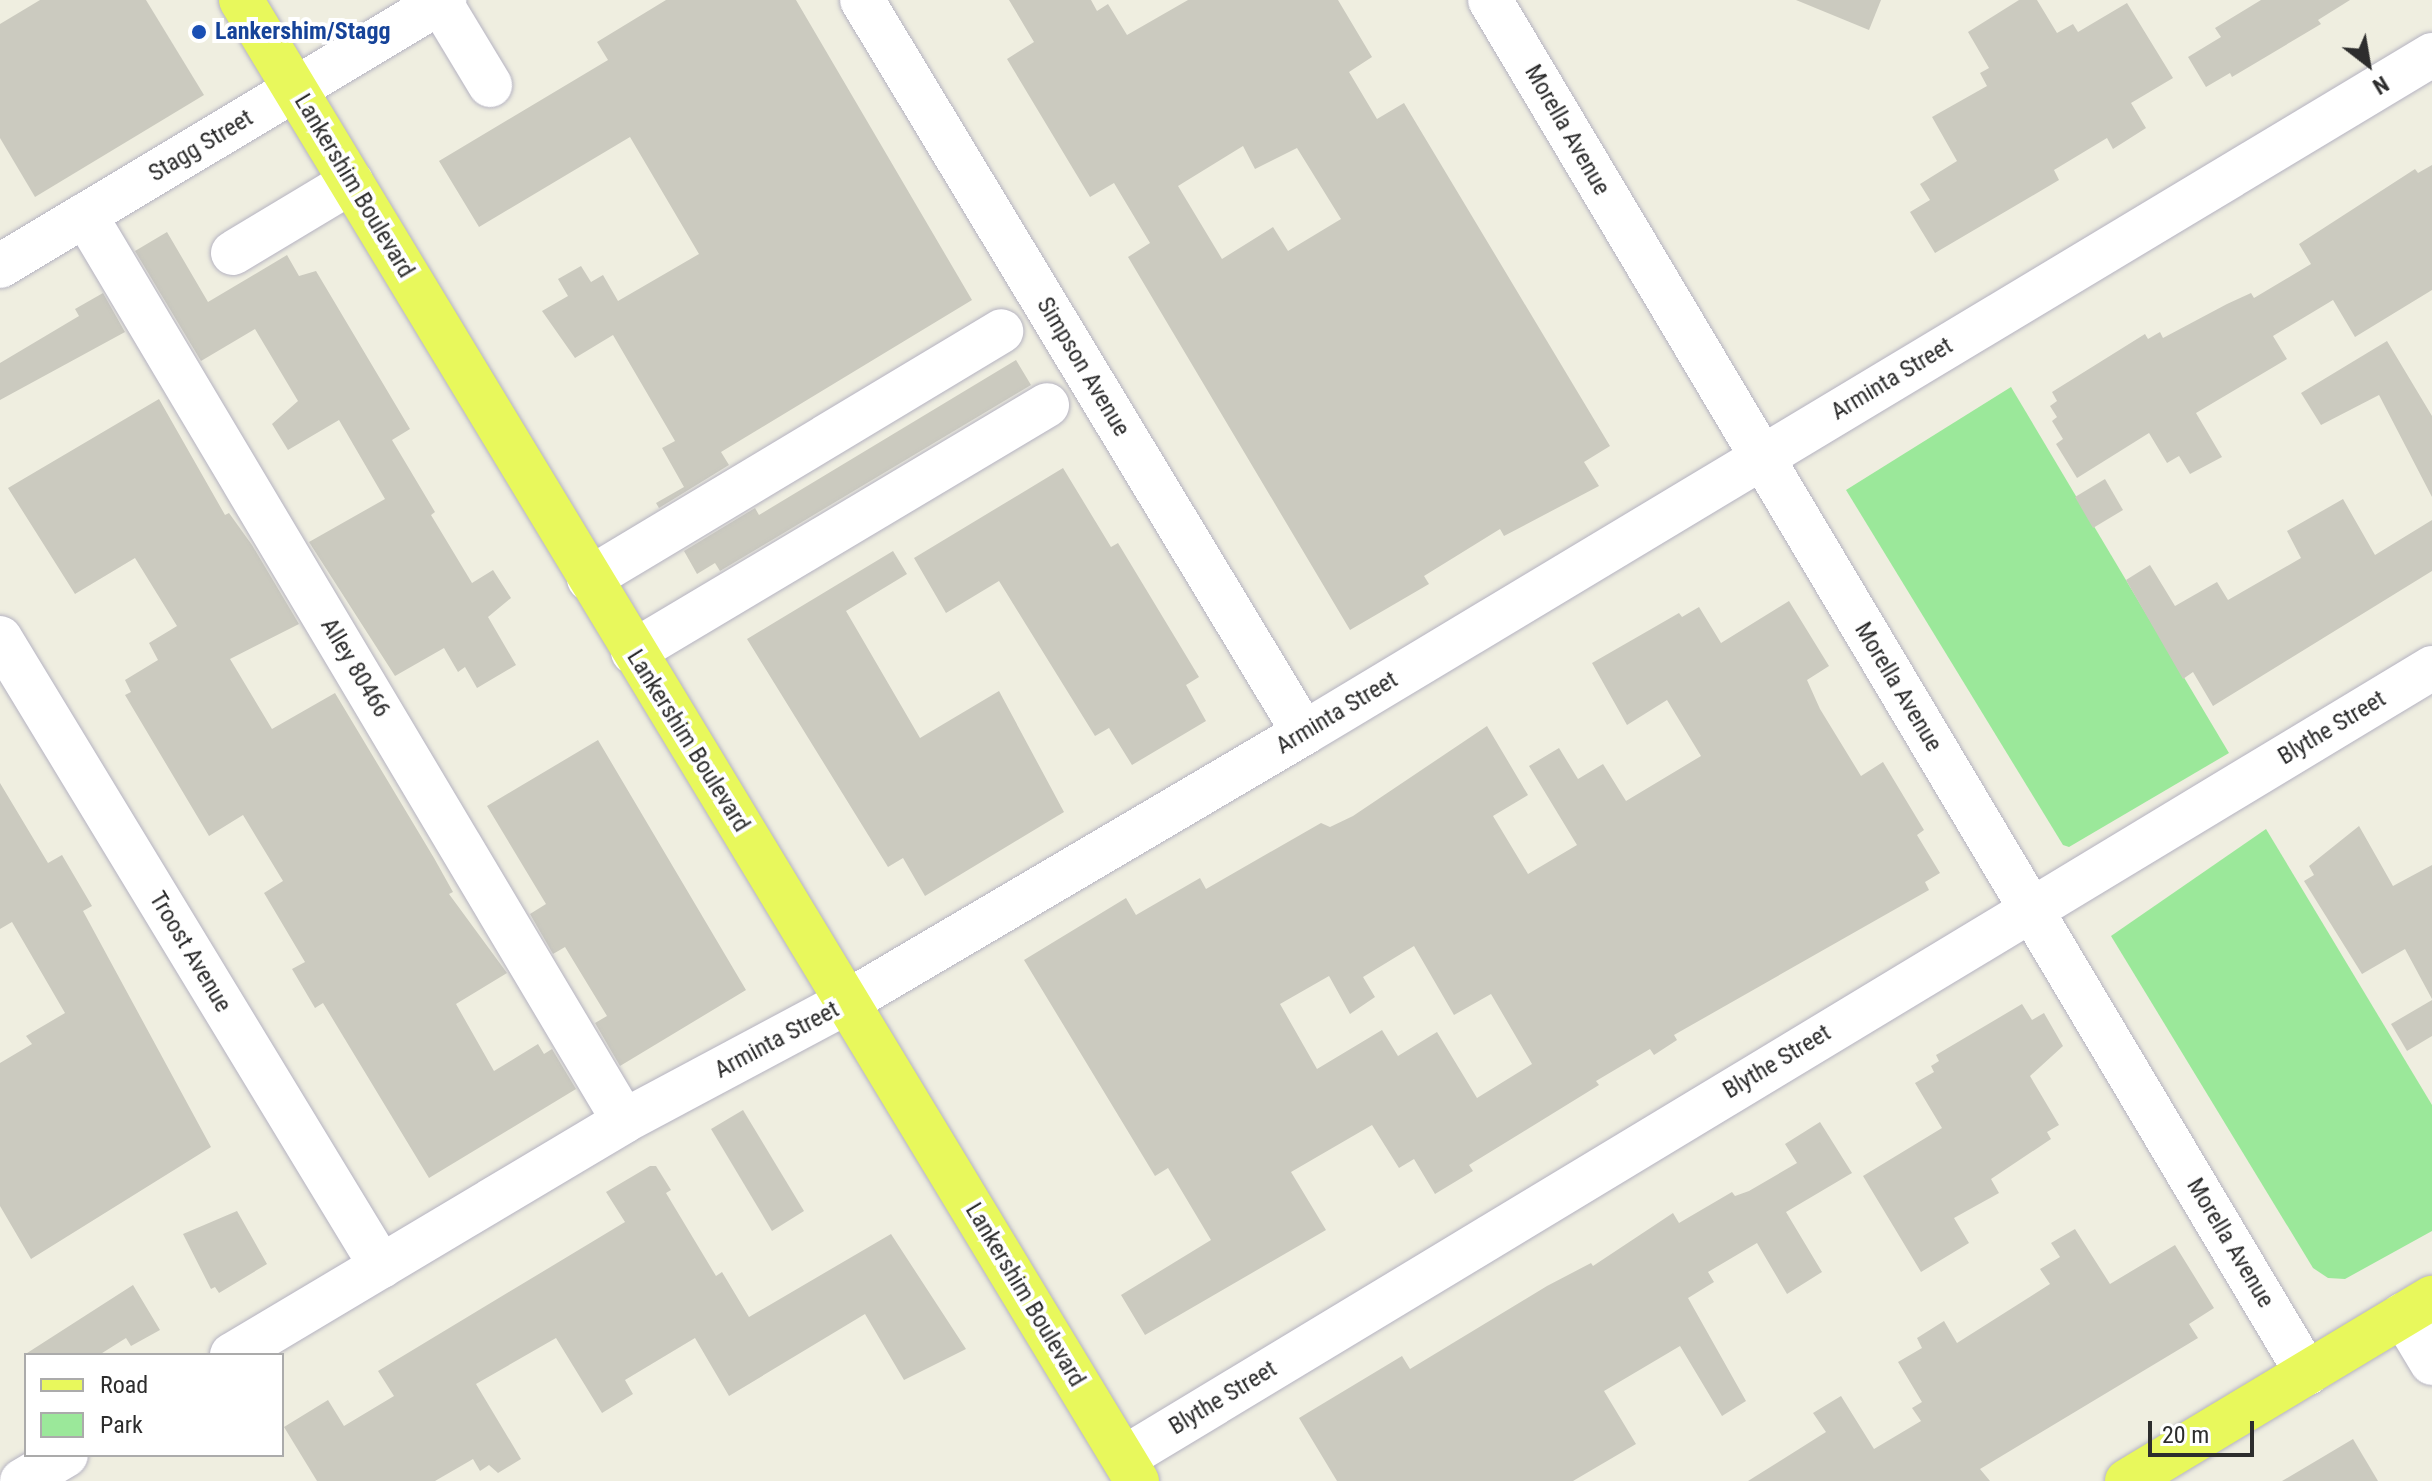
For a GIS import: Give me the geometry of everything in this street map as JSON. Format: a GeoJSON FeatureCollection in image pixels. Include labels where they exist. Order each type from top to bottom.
{"type":"FeatureCollection","features":[{"type":"Feature","properties":{"kind":"main road","name":"Lankershim Boulevard"},"geometry":{"type":"LineString","coordinates":[[241,0],[1130,1470]]}},
{"type":"Feature","properties":{"kind":"main road"},"geometry":{"type":"LineString","coordinates":[[2127,1481],[2418,1307]]}},
{"type":"Feature","properties":{"kind":"street","name":"Simpson Avenue"},"geometry":{"type":"LineString","coordinates":[[862,0],[1304,733]]}},
{"type":"Feature","properties":{"kind":"street","name":"Morella Avenue"},"geometry":{"type":"LineString","coordinates":[[1490,0],[1760,459],[2307,1373]]}},
{"type":"Feature","properties":{"kind":"street","name":"Stagg Street"},"geometry":{"type":"LineString","coordinates":[[0,266],[442,1]]}},
{"type":"Feature","properties":{"kind":"street"},"geometry":{"type":"LineString","coordinates":[[442,1],[490,85]]}},
{"type":"Feature","properties":{"kind":"street","name":"Arminta Street"},"geometry":{"type":"LineString","coordinates":[[235,1353],[624,1121],[847,1002],[1304,733],[2432,55]]}},
{"type":"Feature","properties":{"kind":"street"},"geometry":{"type":"LineString","coordinates":[[233,253],[351,182]]}},
{"type":"Feature","properties":{"kind":"street","name":"Alley 80466"},"geometry":{"type":"LineString","coordinates":[[85,215],[624,1121]]}},
{"type":"Feature","properties":{"kind":"street"},"geometry":{"type":"LineString","coordinates":[[589,579],[1001,331]]}},
{"type":"Feature","properties":{"kind":"street"},"geometry":{"type":"LineString","coordinates":[[633,652],[1047,405]]}},
{"type":"Feature","properties":{"kind":"street","name":"Troost Avenue"},"geometry":{"type":"LineString","coordinates":[[0,638],[381,1266]]}},
{"type":"Feature","properties":{"kind":"street","name":"Blythe Street"},"geometry":{"type":"LineString","coordinates":[[1130,1470],[2031,909],[2432,668]]}},
{"type":"Feature","properties":{"kind":"street"},"geometry":{"type":"LineString","coordinates":[[2418,1307],[2432,1363]]}},
{"type":"Feature","properties":{"kind":"street"},"geometry":{"type":"LineString","coordinates":[[22,1481],[63,1457]]}},
{"type":"Feature","properties":{"kind":"green space"},"geometry":{"type":"Polygon","coordinates":[[[2011,387],[2229,753],[2069,847],[2063,845],[1846,490],[2011,387]]]}},
{"type":"Feature","properties":{"kind":"green space"},"geometry":{"type":"Polygon","coordinates":[[[2266,829],[2432,1105],[2432,1231],[2345,1279],[2328,1278],[2313,1268],[2111,936],[2266,829]]]}},
{"type":"Feature","properties":{"kind":"building"},"geometry":{"type":"Polygon","coordinates":[[[40,0],[146,0],[204,95],[35,197],[0,138],[0,24],[40,0]]]}},
{"type":"Feature","properties":{"kind":"building"},"geometry":{"type":"Polygon","coordinates":[[[666,0],[796,0],[972,300],[721,452],[729,465],[659,508],[656,503],[684,487],[662,448],[675,441],[613,335],[575,358],[542,311],[568,296],[558,279],[581,266],[591,282],[603,275],[618,301],[699,254],[630,137],[479,227],[439,161],[608,60],[597,42],[666,0]]]}},
{"type":"Feature","properties":{"kind":"building"},"geometry":{"type":"Polygon","coordinates":[[[1009,0],[1091,0],[1097,11],[1108,4],[1127,35],[1188,0],[1338,0],[1372,57],[1349,72],[1377,119],[1404,103],[1610,446],[1584,462],[1599,486],[1504,536],[1500,529],[1424,576],[1429,584],[1350,630],[1128,257],[1150,243],[1114,183],[1090,197],[1007,59],[1034,42],[1009,0]],[[1243,146],[1178,186],[1222,259],[1273,227],[1288,251],[1341,219],[1297,148],[1255,169],[1243,146]]]}},
{"type":"Feature","properties":{"kind":"building"},"geometry":{"type":"Polygon","coordinates":[[[1796,0],[1881,0],[1869,30],[1796,0]]]}},
{"type":"Feature","properties":{"kind":"building"},"geometry":{"type":"Polygon","coordinates":[[[2019,0],[2037,0],[2057,33],[2073,24],[2078,32],[2127,3],[2173,78],[2131,103],[2146,128],[2113,149],[2107,138],[2054,170],[2059,180],[1935,253],[1910,212],[1930,200],[1920,184],[1957,161],[1932,117],[1987,86],[1980,73],[1989,68],[1968,32],[2019,0]]]}},
{"type":"Feature","properties":{"kind":"building"},"geometry":{"type":"Polygon","coordinates":[[[2261,0],[2350,0],[2318,20],[2321,24],[2232,77],[2230,73],[2206,87],[2188,57],[2221,37],[2215,28],[2261,0]]]}},
{"type":"Feature","properties":{"kind":"building"},"geometry":{"type":"Polygon","coordinates":[[[2432,165],[2432,290],[2355,337],[2333,300],[2273,336],[2287,359],[2196,413],[2222,457],[2190,474],[2179,456],[2167,463],[2149,433],[2077,478],[2056,444],[2063,439],[2052,421],[2057,417],[2050,406],[2057,401],[2052,392],[2145,334],[2148,339],[2160,332],[2163,338],[2251,293],[2254,298],[2311,264],[2299,244],[2415,169],[2418,173],[2432,165]]]}},
{"type":"Feature","properties":{"kind":"building"},"geometry":{"type":"Polygon","coordinates":[[[167,232],[208,302],[287,255],[299,276],[316,271],[410,429],[392,440],[435,512],[431,515],[472,583],[493,570],[511,598],[488,617],[516,665],[477,688],[465,667],[458,672],[444,648],[395,676],[309,542],[385,499],[339,420],[288,450],[272,424],[298,401],[255,329],[201,361],[135,251],[167,232]]]}},
{"type":"Feature","properties":{"kind":"building"},"geometry":{"type":"Polygon","coordinates":[[[103,293],[125,332],[0,400],[0,363],[79,316],[75,309],[103,293]]]}},
{"type":"Feature","properties":{"kind":"building"},"geometry":{"type":"Polygon","coordinates":[[[2387,341],[2432,416],[2432,497],[2379,395],[2321,425],[2301,393],[2387,341]]]}},
{"type":"Feature","properties":{"kind":"building"},"geometry":{"type":"Polygon","coordinates":[[[1016,360],[1031,385],[720,571],[715,563],[697,574],[684,551],[755,508],[759,515],[1016,360]]]}},
{"type":"Feature","properties":{"kind":"building"},"geometry":{"type":"Polygon","coordinates":[[[159,399],[225,515],[229,513],[252,545],[299,624],[230,659],[272,729],[335,693],[434,858],[453,892],[449,894],[507,973],[456,1004],[494,1071],[538,1044],[544,1054],[552,1049],[576,1089],[429,1178],[323,1003],[315,1008],[292,969],[305,962],[264,893],[283,881],[243,815],[209,836],[125,695],[131,692],[125,680],[158,660],[149,643],[177,626],[135,558],[75,594],[8,488],[159,399]]]}},
{"type":"Feature","properties":{"kind":"building"},"geometry":{"type":"Polygon","coordinates":[[[1063,468],[1111,547],[1118,543],[1199,677],[1186,685],[1206,721],[1132,765],[1109,728],[1095,736],[999,581],[946,613],[914,558],[1063,468]]]}},
{"type":"Feature","properties":{"kind":"building"},"geometry":{"type":"Polygon","coordinates":[[[2105,479],[2123,510],[2093,528],[2075,497],[2105,479]]]}},
{"type":"Feature","properties":{"kind":"building"},"geometry":{"type":"Polygon","coordinates":[[[2343,499],[2375,555],[2432,520],[2432,571],[2213,706],[2193,672],[2183,679],[2126,580],[2150,565],[2175,606],[2217,582],[2228,600],[2301,558],[2287,531],[2343,499]]]}},
{"type":"Feature","properties":{"kind":"building"},"geometry":{"type":"Polygon","coordinates":[[[893,551],[907,574],[846,611],[920,738],[999,691],[1064,812],[925,896],[903,858],[888,867],[747,639],[893,551]]]}},
{"type":"Feature","properties":{"kind":"building"},"geometry":{"type":"Polygon","coordinates":[[[1789,601],[1829,666],[1807,680],[1820,709],[1861,776],[1883,762],[1924,830],[1917,835],[1940,873],[1925,882],[1929,890],[1674,1035],[1677,1040],[1654,1055],[1650,1049],[1596,1081],[1599,1085],[1469,1165],[1473,1171],[1435,1194],[1414,1159],[1399,1168],[1372,1125],[1291,1172],[1326,1230],[1145,1335],[1121,1295],[1211,1240],[1168,1168],[1155,1176],[1024,960],[1126,898],[1136,915],[1200,878],[1206,889],[1321,823],[1330,827],[1353,816],[1487,726],[1528,795],[1493,816],[1528,874],[1577,845],[1529,766],[1559,748],[1578,779],[1603,764],[1626,801],[1701,756],[1667,700],[1627,725],[1592,663],[1679,613],[1682,617],[1699,607],[1721,643],[1789,601]],[[1414,946],[1363,977],[1375,997],[1350,1014],[1329,976],[1280,1004],[1317,1069],[1382,1030],[1398,1056],[1437,1032],[1477,1098],[1532,1064],[1491,994],[1454,1015],[1414,946]]]}},
{"type":"Feature","properties":{"kind":"building"},"geometry":{"type":"Polygon","coordinates":[[[598,740],[746,990],[620,1066],[595,1023],[607,1016],[565,947],[553,954],[530,914],[546,904],[487,806],[598,740]]]}},
{"type":"Feature","properties":{"kind":"building"},"geometry":{"type":"Polygon","coordinates":[[[0,783],[48,863],[62,855],[92,906],[83,911],[211,1147],[31,1259],[0,1206],[0,1063],[32,1044],[26,1036],[65,1013],[12,922],[0,929],[0,783]]]}},
{"type":"Feature","properties":{"kind":"building"},"geometry":{"type":"Polygon","coordinates":[[[2359,826],[2393,886],[2432,865],[2432,999],[2405,949],[2362,974],[2304,881],[2314,875],[2309,866],[2359,826]]]}},
{"type":"Feature","properties":{"kind":"building"},"geometry":{"type":"Polygon","coordinates":[[[2432,1000],[2432,1036],[2407,1051],[2391,1024],[2432,1000]]]}},
{"type":"Feature","properties":{"kind":"building"},"geometry":{"type":"Polygon","coordinates":[[[2022,1004],[2032,1020],[2044,1013],[2063,1046],[2030,1076],[2059,1125],[2047,1132],[2051,1139],[1991,1179],[1999,1193],[1954,1218],[1969,1243],[1921,1272],[1863,1176],[1942,1128],[1915,1083],[1934,1072],[1931,1066],[1939,1061],[1936,1055],[2022,1004]]]}},
{"type":"Feature","properties":{"kind":"building"},"geometry":{"type":"Polygon","coordinates":[[[743,1110],[804,1211],[772,1231],[711,1129],[743,1110]]]}},
{"type":"Feature","properties":{"kind":"building"},"geometry":{"type":"Polygon","coordinates":[[[1820,1122],[1852,1173],[1786,1212],[1822,1272],[1787,1294],[1757,1243],[1708,1272],[1714,1282],[1688,1298],[1746,1401],[1722,1416],[1680,1346],[1604,1391],[1636,1444],[1573,1481],[1337,1481],[1299,1418],[1402,1356],[1410,1369],[1547,1286],[1591,1263],[1593,1266],[1673,1213],[1679,1223],[1732,1192],[1735,1196],[1749,1191],[1797,1163],[1785,1144],[1820,1122]]]}},
{"type":"Feature","properties":{"kind":"building"},"geometry":{"type":"Polygon","coordinates":[[[650,1166],[656,1166],[671,1190],[666,1193],[716,1276],[722,1272],[749,1317],[891,1234],[966,1349],[904,1380],[865,1314],[729,1396],[695,1338],[625,1380],[633,1394],[602,1413],[556,1338],[476,1384],[521,1459],[498,1473],[489,1465],[480,1471],[473,1459],[435,1481],[317,1481],[284,1427],[328,1400],[344,1426],[394,1396],[378,1371],[625,1222],[606,1192],[650,1166]]]}},
{"type":"Feature","properties":{"kind":"building"},"geometry":{"type":"Polygon","coordinates":[[[237,1211],[267,1264],[219,1293],[215,1287],[211,1289],[183,1234],[237,1211]]]}},
{"type":"Feature","properties":{"kind":"building"},"geometry":{"type":"Polygon","coordinates":[[[2075,1229],[2110,1284],[2175,1245],[2214,1308],[2189,1324],[2198,1338],[1980,1469],[1990,1481],[1748,1481],[1826,1432],[1813,1413],[1841,1396],[1874,1449],[1921,1421],[1912,1408],[1922,1402],[1898,1362],[1922,1348],[1917,1338],[1944,1321],[1957,1343],[2050,1284],[2040,1269],[2060,1257],[2051,1243],[2075,1229]]]}},
{"type":"Feature","properties":{"kind":"building"},"geometry":{"type":"Polygon","coordinates":[[[133,1285],[160,1330],[131,1346],[126,1338],[102,1353],[27,1353],[133,1285]]]}},
{"type":"Feature","properties":{"kind":"building"},"geometry":{"type":"Polygon","coordinates":[[[2353,1439],[2378,1481],[2282,1481],[2353,1439]]]}},
{"type":"Feature","properties":{"kind":"place","name":"Lankershim/Stagg"},"geometry":{"type":"Point","coordinates":[199,32]}}]}
